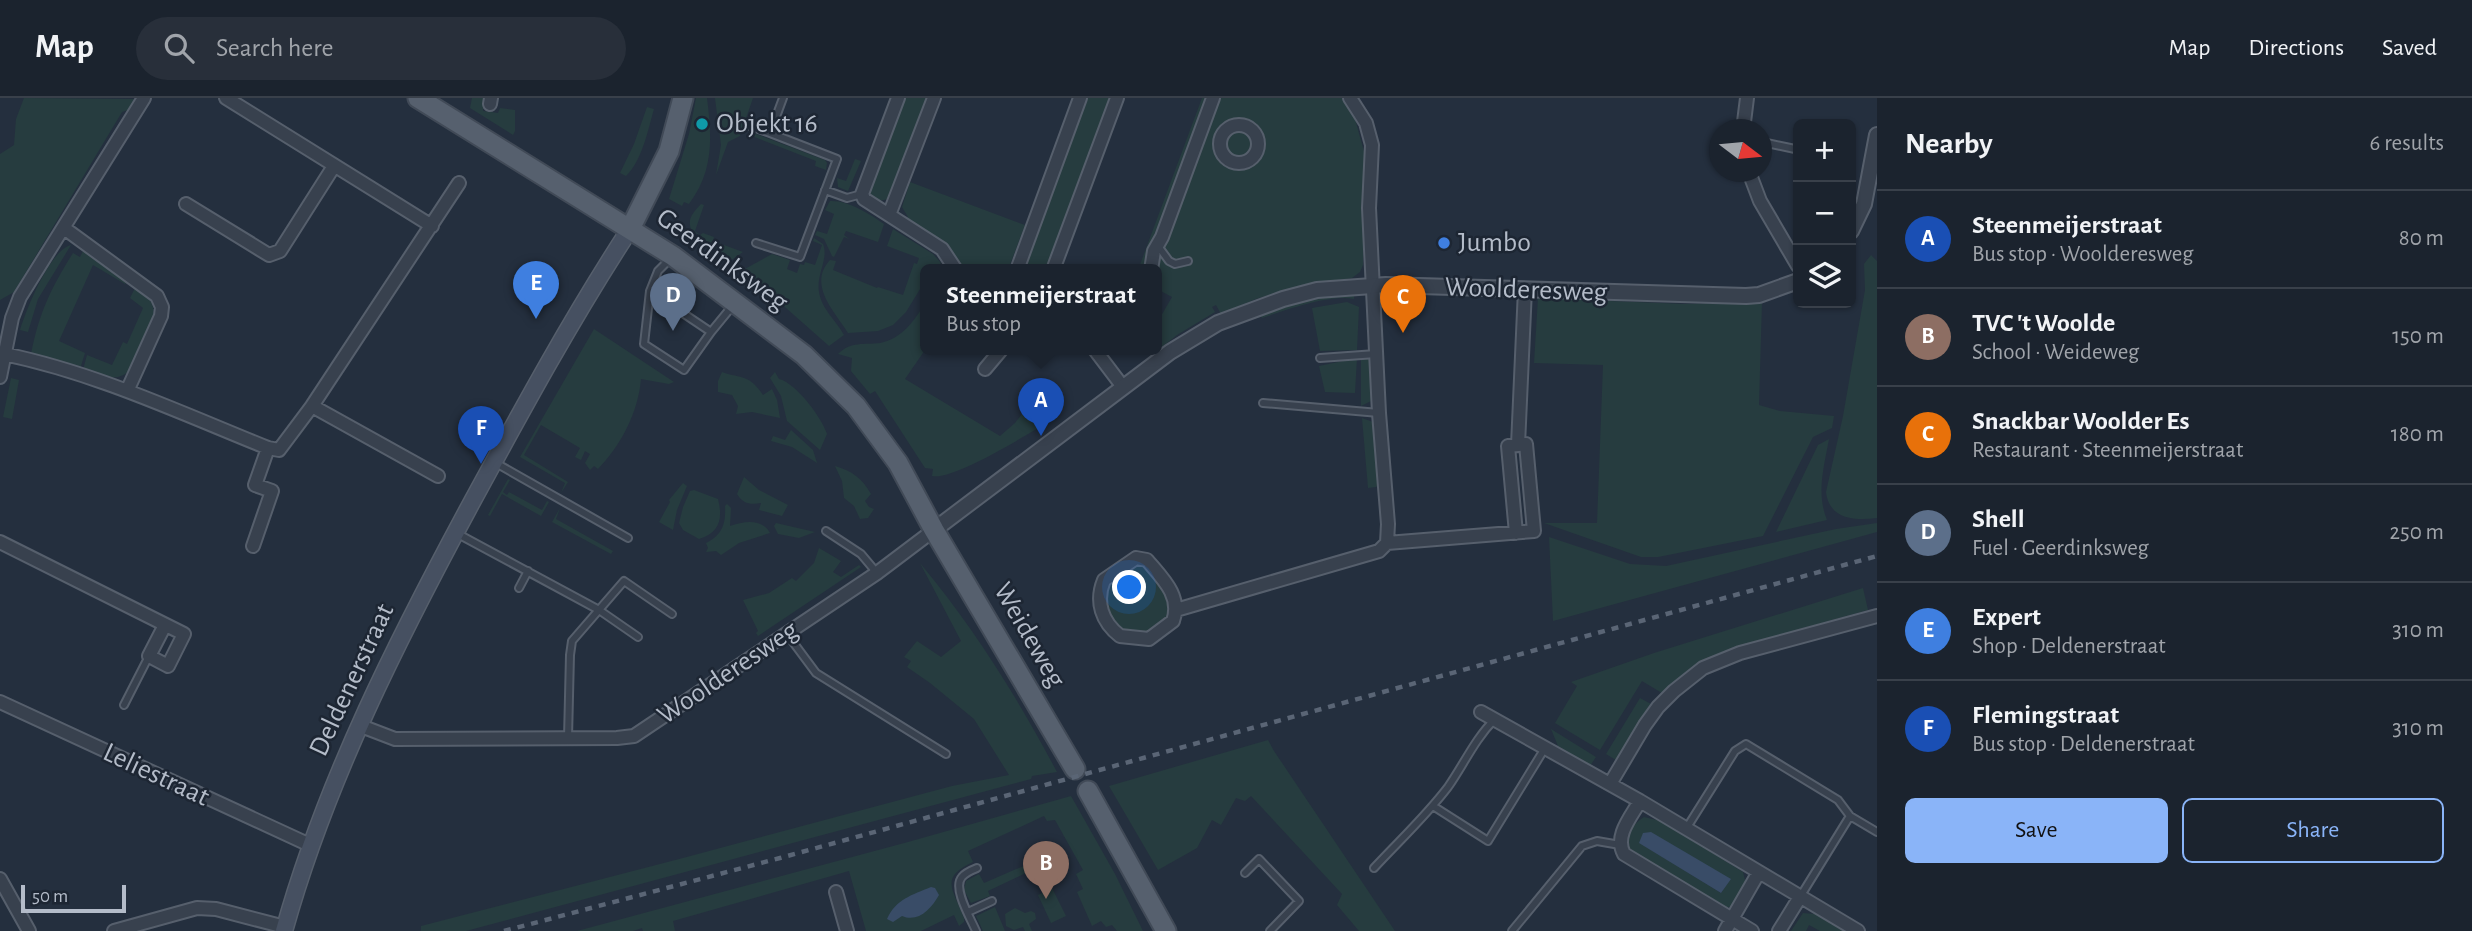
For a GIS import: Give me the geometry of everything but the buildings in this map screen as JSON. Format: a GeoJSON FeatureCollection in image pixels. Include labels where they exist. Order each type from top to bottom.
{"type":"FeatureCollection","features":[{"type":"Feature","properties":{"kind":"main road","name":"Geerdinksweg"},"geometry":{"type":"LineString","coordinates":[[418,98],[673,256],[804,355],[862,414],[898,463],[934,530]]}},
{"type":"Feature","properties":{"kind":"main road","name":"Deldenerstraat"},"geometry":{"type":"LineString","coordinates":[[285,929],[339,774],[414,611],[493,461],[577,314],[630,229],[669,151],[683,98]]}},
{"type":"Feature","properties":{"kind":"main road","name":"Weideweg"},"geometry":{"type":"LineString","coordinates":[[934,530],[1075,769]]}},
{"type":"Feature","properties":{"kind":"main road"},"geometry":{"type":"LineString","coordinates":[[1088,791],[1166,931]]}},
{"type":"Feature","properties":{"kind":"street"},"geometry":{"type":"LineString","coordinates":[[0,377],[6,315],[64,228],[144,98]]}},
{"type":"Feature","properties":{"kind":"street"},"geometry":{"type":"LineString","coordinates":[[226,98],[432,226]]}},
{"type":"Feature","properties":{"kind":"street"},"geometry":{"type":"LineString","coordinates":[[898,98],[862,194],[864,199],[942,249],[952,264]]}},
{"type":"Feature","properties":{"kind":"street"},"geometry":{"type":"LineString","coordinates":[[889,215],[934,98]]}},
{"type":"Feature","properties":{"kind":"street"},"geometry":{"type":"LineString","coordinates":[[1019,264],[1080,98]]}},
{"type":"Feature","properties":{"kind":"street"},"geometry":{"type":"LineString","coordinates":[[1055,264],[1117,98]]}},
{"type":"Feature","properties":{"kind":"street"},"geometry":{"type":"LineString","coordinates":[[1150,264],[1213,98]]}},
{"type":"Feature","properties":{"kind":"street"},"geometry":{"type":"LineString","coordinates":[[1350,98],[1366,123],[1372,145],[1369,208],[1388,543]]}},
{"type":"Feature","properties":{"kind":"street"},"geometry":{"type":"LineString","coordinates":[[1744,119],[1747,98]]}},
{"type":"Feature","properties":{"kind":"street"},"geometry":{"type":"LineString","coordinates":[[1201,130],[1221,137]]}},
{"type":"Feature","properties":{"kind":"street"},"geometry":{"type":"LineString","coordinates":[[1856,221],[1864,204],[1877,135]]}},
{"type":"Feature","properties":{"kind":"street"},"geometry":{"type":"LineString","coordinates":[[186,204],[269,255],[275,254],[280,251],[334,166]]}},
{"type":"Feature","properties":{"kind":"street"},"geometry":{"type":"LineString","coordinates":[[1753,182],[1760,201],[1793,257]]}},
{"type":"Feature","properties":{"kind":"street"},"geometry":{"type":"LineString","coordinates":[[4,354],[128,390],[275,451],[282,448],[312,406],[459,183]]}},
{"type":"Feature","properties":{"kind":"street"},"geometry":{"type":"LineString","coordinates":[[64,228],[157,296],[160,301],[161,316],[128,390]]}},
{"type":"Feature","properties":{"kind":"street","name":"Woolderesweg"},"geometry":{"type":"LineString","coordinates":[[361,726],[394,739],[634,736],[877,573],[1123,387],[1200,333],[1237,314],[1317,290],[1374,285],[1746,296],[1793,283]]}},
{"type":"Feature","properties":{"kind":"street"},"geometry":{"type":"LineString","coordinates":[[1176,610],[1379,551],[1388,543],[1534,531],[1526,444],[1518,445],[1525,289]]}},
{"type":"Feature","properties":{"kind":"street"},"geometry":{"type":"LineString","coordinates":[[985,369],[997,355]]}},
{"type":"Feature","properties":{"kind":"street"},"geometry":{"type":"LineString","coordinates":[[1099,355],[1123,387]]}},
{"type":"Feature","properties":{"kind":"street"},"geometry":{"type":"LineString","coordinates":[[312,406],[438,476]]}},
{"type":"Feature","properties":{"kind":"street"},"geometry":{"type":"LineString","coordinates":[[253,546],[272,491],[255,485],[268,448]]}},
{"type":"Feature","properties":{"kind":"street"},"geometry":{"type":"LineString","coordinates":[[0,542],[184,634],[168,666],[149,656],[165,625]]}},
{"type":"Feature","properties":{"kind":"street"},"geometry":{"type":"LineString","coordinates":[[1136,558],[1142,558],[1147,560],[1172,591],[1176,610],[1173,621],[1149,639],[1125,638],[1116,633],[1100,612],[1098,606],[1102,584],[1136,558]]}},
{"type":"Feature","properties":{"kind":"street"},"geometry":{"type":"LineString","coordinates":[[1610,784],[1658,707],[1703,668],[1740,653],[1877,616]]}},
{"type":"Feature","properties":{"kind":"street","name":"Leliestraat"},"geometry":{"type":"LineString","coordinates":[[0,702],[312,846]]}},
{"type":"Feature","properties":{"kind":"street"},"geometry":{"type":"LineString","coordinates":[[1481,712],[1640,801],[1858,931]]}},
{"type":"Feature","properties":{"kind":"street"},"geometry":{"type":"LineString","coordinates":[[1640,801],[1621,835],[1620,845],[1624,853],[1752,931]]}},
{"type":"Feature","properties":{"kind":"street"},"geometry":{"type":"LineString","coordinates":[[1725,931],[1759,872]]}},
{"type":"Feature","properties":{"kind":"street"},"geometry":{"type":"LineString","coordinates":[[0,880],[29,931]]}},
{"type":"Feature","properties":{"kind":"street"},"geometry":{"type":"LineString","coordinates":[[836,892],[847,931]]}},
{"type":"Feature","properties":{"kind":"street"},"geometry":{"type":"LineString","coordinates":[[1779,931],[1800,897]]}},
{"type":"Feature","properties":{"kind":"street"},"geometry":{"type":"LineString","coordinates":[[114,931],[197,908],[216,909],[285,929]]}},
{"type":"Feature","properties":{"kind":"lane"},"geometry":{"type":"LineString","coordinates":[[770,133],[783,98]]}},
{"type":"Feature","properties":{"kind":"lane"},"geometry":{"type":"LineString","coordinates":[[750,126],[837,159],[800,257],[756,243]]}},
{"type":"Feature","properties":{"kind":"lane"},"geometry":{"type":"LineString","coordinates":[[1772,144],[1793,149]]}},
{"type":"Feature","properties":{"kind":"lane"},"geometry":{"type":"LineString","coordinates":[[825,190],[847,198],[862,194]]}},
{"type":"Feature","properties":{"kind":"lane"},"geometry":{"type":"LineString","coordinates":[[1157,244],[1163,255],[1175,264],[1188,261]]}},
{"type":"Feature","properties":{"kind":"lane"},"geometry":{"type":"LineString","coordinates":[[673,256],[658,271],[650,290],[644,344],[684,370],[736,301]]}},
{"type":"Feature","properties":{"kind":"lane"},"geometry":{"type":"LineString","coordinates":[[650,290],[712,332]]}},
{"type":"Feature","properties":{"kind":"lane"},"geometry":{"type":"LineString","coordinates":[[1320,358],[1376,354]]}},
{"type":"Feature","properties":{"kind":"lane"},"geometry":{"type":"LineString","coordinates":[[1263,403],[1379,413]]}},
{"type":"Feature","properties":{"kind":"lane"},"geometry":{"type":"LineString","coordinates":[[493,461],[628,538]]}},
{"type":"Feature","properties":{"kind":"lane"},"geometry":{"type":"LineString","coordinates":[[826,531],[861,554],[877,573]]}},
{"type":"Feature","properties":{"kind":"lane"},"geometry":{"type":"LineString","coordinates":[[455,532],[599,610],[638,637]]}},
{"type":"Feature","properties":{"kind":"lane"},"geometry":{"type":"LineString","coordinates":[[519,588],[528,571]]}},
{"type":"Feature","properties":{"kind":"lane"},"geometry":{"type":"LineString","coordinates":[[568,738],[569,655],[572,641],[624,581],[672,614]]}},
{"type":"Feature","properties":{"kind":"lane"},"geometry":{"type":"LineString","coordinates":[[787,634],[816,673],[946,754]]}},
{"type":"Feature","properties":{"kind":"lane"},"geometry":{"type":"LineString","coordinates":[[124,705],[149,656]]}},
{"type":"Feature","properties":{"kind":"lane"},"geometry":{"type":"LineString","coordinates":[[1374,867],[1433,806],[1480,734],[1494,720]]}},
{"type":"Feature","properties":{"kind":"lane"},"geometry":{"type":"LineString","coordinates":[[1686,829],[1735,751],[1746,744],[1838,800],[1850,816],[1877,832]]}},
{"type":"Feature","properties":{"kind":"lane"},"geometry":{"type":"LineString","coordinates":[[1433,806],[1488,841],[1545,748]]}},
{"type":"Feature","properties":{"kind":"lane"},"geometry":{"type":"LineString","coordinates":[[1800,897],[1850,816]]}},
{"type":"Feature","properties":{"kind":"lane"},"geometry":{"type":"LineString","coordinates":[[1512,931],[1582,846],[1597,841],[1620,845]]}},
{"type":"Feature","properties":{"kind":"lane"},"geometry":{"type":"LineString","coordinates":[[1245,873],[1259,859],[1299,901],[1270,931]]}},
{"type":"Feature","properties":{"kind":"lane"},"geometry":{"type":"LineString","coordinates":[[976,931],[958,890],[962,875],[977,868]]}},
{"type":"Feature","properties":{"kind":"lane"},"geometry":{"type":"LineString","coordinates":[[968,912],[992,901]]}},
{"type":"Feature","properties":{"kind":"green space"},"geometry":{"type":"Polygon","coordinates":[[[24,98],[134,99],[128,110],[122,112],[14,292],[0,300],[0,154],[14,145],[16,119],[24,98]]]}},
{"type":"Feature","properties":{"kind":"green space"},"geometry":{"type":"Polygon","coordinates":[[[472,98],[485,98],[483,111],[498,113],[500,108],[515,110],[513,135],[470,108],[472,98]]]}},
{"type":"Feature","properties":{"kind":"green space"},"geometry":{"type":"Polygon","coordinates":[[[696,98],[707,98],[709,153],[697,192],[689,204],[684,202],[682,206],[669,199],[689,134],[696,98]]]}},
{"type":"Feature","properties":{"kind":"green space"},"geometry":{"type":"Polygon","coordinates":[[[715,98],[753,98],[740,136],[728,142],[716,175],[721,145],[715,98]]]}},
{"type":"Feature","properties":{"kind":"green space"},"geometry":{"type":"Polygon","coordinates":[[[902,98],[929,98],[890,198],[877,200],[869,191],[902,98]]]}},
{"type":"Feature","properties":{"kind":"green space"},"geometry":{"type":"Polygon","coordinates":[[[1086,98],[1112,98],[1049,264],[1023,264],[1086,98]]]}},
{"type":"Feature","properties":{"kind":"green space"},"geometry":{"type":"Polygon","coordinates":[[[1202,98],[1342,98],[1355,119],[1365,155],[1363,265],[1360,272],[1352,278],[1297,287],[1256,299],[1221,314],[1216,305],[1212,307],[1215,312],[1162,347],[1162,314],[1172,297],[1162,292],[1162,264],[1140,264],[1202,98]]]}},
{"type":"Feature","properties":{"kind":"green space"},"geometry":{"type":"Polygon","coordinates":[[[647,107],[654,109],[647,135],[632,170],[626,176],[620,173],[647,107]]]}},
{"type":"Feature","properties":{"kind":"green space"},"geometry":{"type":"Polygon","coordinates":[[[751,132],[825,160],[826,170],[815,166],[816,161],[752,136],[751,132]]]}},
{"type":"Feature","properties":{"kind":"green space"},"geometry":{"type":"Polygon","coordinates":[[[855,159],[861,161],[848,191],[838,187],[837,178],[846,181],[855,159]]]}},
{"type":"Feature","properties":{"kind":"green space"},"geometry":{"type":"Polygon","coordinates":[[[910,182],[1025,225],[1010,264],[959,264],[947,247],[906,219],[908,217],[902,207],[910,182]]]}},
{"type":"Feature","properties":{"kind":"green space"},"geometry":{"type":"Polygon","coordinates":[[[830,201],[851,205],[884,224],[878,242],[846,231],[844,235],[849,239],[844,237],[834,257],[832,256],[824,239],[815,235],[817,231],[827,234],[834,214],[825,210],[830,201]]]}},
{"type":"Feature","properties":{"kind":"green space"},"geometry":{"type":"Polygon","coordinates":[[[701,204],[704,205],[695,231],[700,235],[703,233],[714,237],[713,241],[743,252],[730,261],[691,229],[691,218],[701,204]]]}},
{"type":"Feature","properties":{"kind":"green space"},"geometry":{"type":"Polygon","coordinates":[[[893,229],[933,254],[941,263],[920,264],[920,289],[906,312],[893,325],[878,331],[848,333],[822,289],[824,269],[830,260],[836,261],[833,270],[877,288],[903,295],[914,263],[917,264],[919,258],[887,246],[893,229]]]}},
{"type":"Feature","properties":{"kind":"green space"},"geometry":{"type":"Polygon","coordinates":[[[814,238],[823,244],[824,250],[819,292],[826,310],[844,335],[829,346],[743,270],[772,254],[790,260],[787,269],[797,273],[800,264],[804,265],[805,262],[815,265],[822,245],[813,241],[814,238]]]}},
{"type":"Feature","properties":{"kind":"green space"},"geometry":{"type":"Polygon","coordinates":[[[71,245],[38,299],[28,332],[20,330],[47,269],[63,249],[71,245]]]}},
{"type":"Feature","properties":{"kind":"green space"},"geometry":{"type":"Polygon","coordinates":[[[84,249],[128,281],[125,284],[93,265],[59,341],[85,353],[80,369],[31,354],[42,313],[52,290],[73,253],[80,257],[84,249]]]}},
{"type":"Feature","properties":{"kind":"green space"},"geometry":{"type":"Polygon","coordinates":[[[1871,255],[1877,261],[1877,518],[1860,519],[1837,513],[1828,501],[1826,492],[1843,416],[1865,290],[1864,264],[1871,255]]]}},
{"type":"Feature","properties":{"kind":"green space"},"geometry":{"type":"Polygon","coordinates":[[[135,288],[146,295],[154,313],[149,334],[133,366],[128,372],[116,377],[83,370],[87,355],[112,365],[123,342],[127,344],[143,308],[130,298],[135,288]]]}},
{"type":"Feature","properties":{"kind":"green space"},"geometry":{"type":"Polygon","coordinates":[[[1354,294],[1354,299],[1321,301],[1262,318],[1261,315],[1293,302],[1354,294]]]}},
{"type":"Feature","properties":{"kind":"green space"},"geometry":{"type":"Polygon","coordinates":[[[1538,298],[1684,304],[1762,302],[1759,405],[1780,411],[1834,416],[1832,428],[1813,437],[1763,536],[1658,557],[1641,557],[1544,523],[1597,523],[1603,365],[1534,363],[1538,298]]]}},
{"type":"Feature","properties":{"kind":"green space"},"geometry":{"type":"Polygon","coordinates":[[[1347,302],[1359,307],[1357,350],[1320,351],[1312,308],[1347,302]]]}},
{"type":"Feature","properties":{"kind":"green space"},"geometry":{"type":"Polygon","coordinates":[[[920,310],[922,355],[905,379],[1000,436],[1015,423],[1038,393],[1054,419],[1012,444],[957,471],[932,476],[933,469],[925,468],[875,391],[870,394],[851,371],[852,358],[838,354],[853,345],[888,341],[912,322],[920,310]]]}},
{"type":"Feature","properties":{"kind":"green space"},"geometry":{"type":"Polygon","coordinates":[[[594,329],[674,382],[669,384],[641,379],[636,405],[627,428],[598,469],[594,466],[590,470],[585,463],[590,454],[585,451],[581,460],[575,457],[580,448],[541,425],[524,455],[568,482],[561,493],[565,483],[520,457],[594,329]]]}},
{"type":"Feature","properties":{"kind":"green space"},"geometry":{"type":"Polygon","coordinates":[[[1369,357],[1371,401],[1361,406],[1361,358],[1369,357]]]}},
{"type":"Feature","properties":{"kind":"green space"},"geometry":{"type":"Polygon","coordinates":[[[1357,358],[1355,393],[1325,392],[1319,366],[1357,358]]]}},
{"type":"Feature","properties":{"kind":"green space"},"geometry":{"type":"Polygon","coordinates":[[[722,372],[749,380],[763,395],[772,389],[780,418],[752,412],[736,414],[738,406],[732,395],[718,392],[718,381],[722,372]]]}},
{"type":"Feature","properties":{"kind":"green space"},"geometry":{"type":"Polygon","coordinates":[[[775,372],[779,379],[800,394],[820,419],[827,434],[820,450],[787,421],[781,396],[770,378],[775,372]]]}},
{"type":"Feature","properties":{"kind":"green space"},"geometry":{"type":"Polygon","coordinates":[[[11,378],[19,380],[12,419],[3,417],[11,378]]]}},
{"type":"Feature","properties":{"kind":"green space"},"geometry":{"type":"Polygon","coordinates":[[[1362,418],[1373,422],[1376,487],[1368,488],[1362,418]]]}},
{"type":"Feature","properties":{"kind":"green space"},"geometry":{"type":"Polygon","coordinates":[[[791,430],[813,450],[817,463],[792,447],[771,441],[773,436],[785,440],[791,430]]]}},
{"type":"Feature","properties":{"kind":"green space"},"geometry":{"type":"Polygon","coordinates":[[[1829,439],[1821,490],[1827,520],[1776,532],[1818,445],[1829,439]]]}},
{"type":"Feature","properties":{"kind":"green space"},"geometry":{"type":"Polygon","coordinates":[[[835,466],[856,476],[868,488],[871,494],[865,501],[874,509],[868,518],[860,519],[854,506],[844,498],[842,481],[835,466]]]}},
{"type":"Feature","properties":{"kind":"green space"},"geometry":{"type":"Polygon","coordinates":[[[744,477],[759,490],[788,505],[782,516],[759,510],[761,503],[748,503],[739,497],[737,494],[744,477]]]}},
{"type":"Feature","properties":{"kind":"green space"},"geometry":{"type":"Polygon","coordinates":[[[508,479],[510,480],[503,492],[507,495],[509,492],[542,510],[547,501],[549,502],[541,516],[502,494],[490,516],[488,515],[508,479]]]}},
{"type":"Feature","properties":{"kind":"green space"},"geometry":{"type":"Polygon","coordinates":[[[683,483],[687,486],[677,510],[673,530],[659,522],[669,500],[683,483]]]}},
{"type":"Feature","properties":{"kind":"green space"},"geometry":{"type":"Polygon","coordinates":[[[690,491],[718,499],[719,506],[720,518],[716,529],[699,539],[683,530],[679,523],[690,491]]]}},
{"type":"Feature","properties":{"kind":"green space"},"geometry":{"type":"Polygon","coordinates":[[[727,504],[731,508],[730,526],[747,522],[758,523],[770,533],[739,543],[721,555],[716,551],[706,552],[706,543],[722,528],[727,504]]]}},
{"type":"Feature","properties":{"kind":"green space"},"geometry":{"type":"Polygon","coordinates":[[[560,508],[556,519],[613,551],[611,554],[552,522],[560,508]]]}},
{"type":"Feature","properties":{"kind":"green space"},"geometry":{"type":"Polygon","coordinates":[[[776,523],[815,532],[799,538],[778,534],[774,526],[776,523]]]}},
{"type":"Feature","properties":{"kind":"green space"},"geometry":{"type":"Polygon","coordinates":[[[1877,523],[1877,532],[1553,621],[1549,537],[1630,564],[1666,566],[1836,529],[1877,523]]]}},
{"type":"Feature","properties":{"kind":"green space"},"geometry":{"type":"Polygon","coordinates":[[[819,548],[841,561],[833,572],[841,577],[859,565],[861,567],[758,636],[743,600],[769,593],[792,578],[796,581],[814,563],[819,548]]]}},
{"type":"Feature","properties":{"kind":"green space"},"geometry":{"type":"Polygon","coordinates":[[[920,563],[994,664],[1057,772],[1032,776],[1031,779],[466,931],[421,931],[421,926],[952,786],[1009,775],[974,719],[907,667],[911,661],[904,657],[917,641],[941,657],[961,641],[920,563]]]}},
{"type":"Feature","properties":{"kind":"green space"},"geometry":{"type":"Polygon","coordinates":[[[1139,563],[1162,589],[1170,610],[1169,618],[1146,634],[1122,631],[1107,604],[1109,584],[1139,563]]]}},
{"type":"Feature","properties":{"kind":"green space"},"geometry":{"type":"Polygon","coordinates":[[[1863,588],[1868,610],[1727,650],[1702,661],[1662,693],[1642,681],[1600,750],[1555,723],[1577,686],[1571,682],[1654,653],[1863,588]]]}},
{"type":"Feature","properties":{"kind":"green space"},"geometry":{"type":"Polygon","coordinates":[[[1640,698],[1651,704],[1616,760],[1606,754],[1640,698]]]}},
{"type":"Feature","properties":{"kind":"green space"},"geometry":{"type":"Polygon","coordinates":[[[1551,729],[1596,757],[1590,766],[1558,746],[1551,729]]]}},
{"type":"Feature","properties":{"kind":"green space"},"geometry":{"type":"Polygon","coordinates":[[[1268,740],[1395,931],[1359,931],[1337,905],[1342,894],[1251,796],[1245,801],[1236,798],[1221,825],[1212,820],[1197,848],[1158,870],[1109,786],[1268,740]]]}},
{"type":"Feature","properties":{"kind":"green space"},"geometry":{"type":"Polygon","coordinates":[[[1071,796],[1115,874],[1143,931],[1117,931],[1112,925],[1106,927],[1101,921],[1092,926],[1077,892],[1083,889],[1076,874],[1083,870],[1055,820],[1047,821],[1044,816],[968,851],[973,862],[962,868],[952,879],[953,892],[964,918],[964,922],[959,926],[954,915],[921,931],[866,931],[849,871],[673,921],[675,931],[643,931],[642,928],[633,931],[577,931],[908,842],[1071,796]]]}},
{"type":"Feature","properties":{"kind":"green space"},"geometry":{"type":"Polygon","coordinates":[[[1644,817],[1661,821],[1743,872],[1746,884],[1733,906],[1724,908],[1627,849],[1631,831],[1644,817]],[[1640,843],[1721,893],[1730,879],[1640,843]]]}},
{"type":"Feature","properties":{"kind":"green space"},"geometry":{"type":"Polygon","coordinates":[[[1040,846],[1049,862],[988,891],[990,896],[971,903],[964,890],[966,881],[979,874],[984,883],[1042,858],[1037,847],[1040,846]]]}},
{"type":"Feature","properties":{"kind":"green space"},"geometry":{"type":"Polygon","coordinates":[[[1052,888],[1066,916],[1051,923],[1038,895],[1052,888]]]}},
{"type":"Feature","properties":{"kind":"green space"},"geometry":{"type":"Polygon","coordinates":[[[995,907],[1005,931],[983,931],[976,916],[995,907]]]}},
{"type":"Feature","properties":{"kind":"green space"},"geometry":{"type":"Polygon","coordinates":[[[1015,908],[1025,913],[1035,913],[1036,919],[1029,924],[1032,931],[1025,931],[1023,927],[1014,930],[1006,926],[1005,914],[1015,908]]]}},
{"type":"Feature","properties":{"kind":"green space"},"geometry":{"type":"Polygon","coordinates":[[[1803,913],[1815,914],[1843,931],[1820,931],[1809,925],[1806,931],[1791,931],[1803,913]]]}},
{"type":"Feature","properties":{"kind":"water"},"geometry":{"type":"Polygon","coordinates":[[[1651,832],[1731,879],[1721,893],[1639,843],[1643,833],[1651,832]]]}},
{"type":"Feature","properties":{"kind":"water"},"geometry":{"type":"Polygon","coordinates":[[[931,887],[935,888],[939,895],[919,916],[902,916],[893,922],[887,919],[900,902],[931,887]]]}},
{"type":"Feature","properties":{"kind":"railway"},"geometry":{"type":"LineString","coordinates":[[504,931],[780,858],[1877,556]]}},
{"type":"Feature","properties":{"kind":"place","name":"Objekt 16"},"geometry":{"type":"Point","coordinates":[702,124]}},
{"type":"Feature","properties":{"kind":"place","name":"Jumbo"},"geometry":{"type":"Point","coordinates":[1444,243]}},
{"type":"Feature","properties":{"kind":"place","name":"Expert"},"geometry":{"type":"Point","coordinates":[536,319]}},
{"type":"Feature","properties":{"kind":"place","name":"Shell"},"geometry":{"type":"Point","coordinates":[673,331]}},
{"type":"Feature","properties":{"kind":"place","name":"Snackbar Woolder Es"},"geometry":{"type":"Point","coordinates":[1403,333]}},
{"type":"Feature","properties":{"kind":"place","name":"Steenmeijerstraat"},"geometry":{"type":"Point","coordinates":[1041,436]}},
{"type":"Feature","properties":{"kind":"place","name":"Flemingstraat"},"geometry":{"type":"Point","coordinates":[481,464]}},
{"type":"Feature","properties":{"kind":"place","name":"TVC 't Woolde"},"geometry":{"type":"Point","coordinates":[1046,899]}}]}
